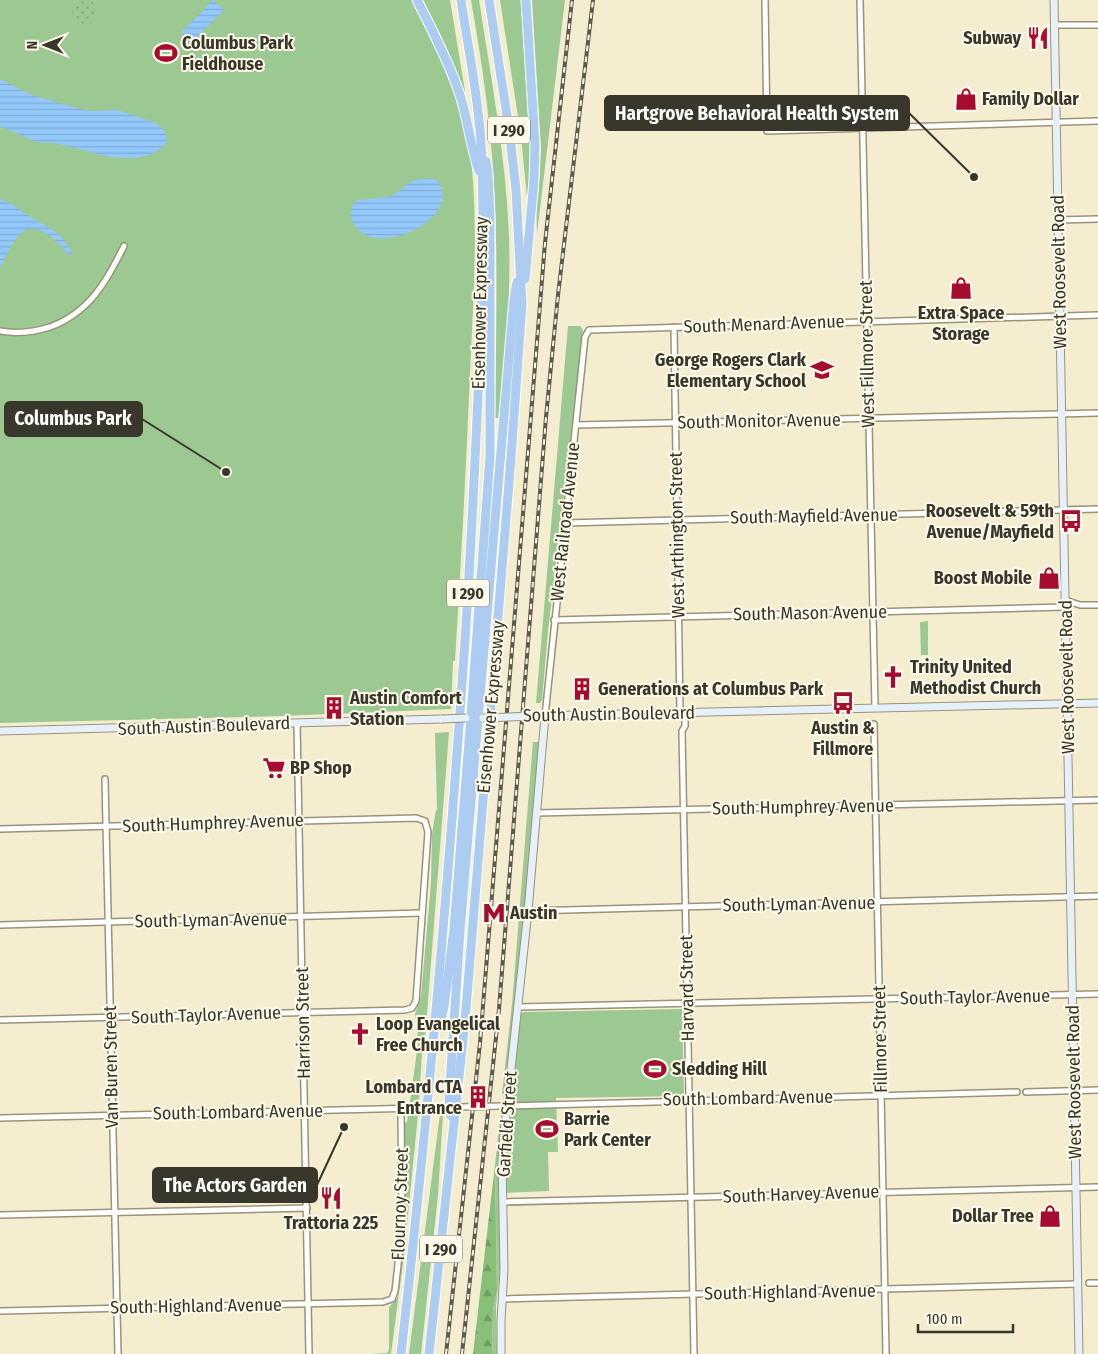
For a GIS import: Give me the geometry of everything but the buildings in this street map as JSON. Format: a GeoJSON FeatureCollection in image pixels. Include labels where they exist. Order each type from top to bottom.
{"type":"FeatureCollection","features":[{"type":"Feature","properties":{"kind":"highway"},"geometry":{"type":"LineString","coordinates":[[418,0],[446,58],[460,94],[473,154],[482,180]]}},
{"type":"Feature","properties":{"kind":"highway","name":"Eisenhower Expressway"},"geometry":{"type":"LineString","coordinates":[[401,1354],[421,1177],[433,1047],[461,698],[472,533],[481,321],[482,180],[481,139],[461,0]]}},
{"type":"Feature","properties":{"kind":"highway","name":"Eisenhower Expressway"},"geometry":{"type":"LineString","coordinates":[[429,1354],[467,1001],[522,304],[509,128],[489,0]]}},
{"type":"Feature","properties":{"kind":"highway"},"geometry":{"type":"LineString","coordinates":[[522,304],[529,254],[535,144],[526,0]]}},
{"type":"Feature","properties":{"kind":"highway"},"geometry":{"type":"LineString","coordinates":[[452,1144],[450,1091],[475,718],[490,456],[490,216],[488,173],[481,139]]}},
{"type":"Feature","properties":{"kind":"highway"},"geometry":{"type":"LineString","coordinates":[[433,1047],[444,1007],[454,929],[512,319],[520,261]]}},
{"type":"Feature","properties":{"kind":"street"},"geometry":{"type":"LineString","coordinates":[[765,0],[767,131],[1098,121]]}},
{"type":"Feature","properties":{"kind":"street","name":"West Fillmore Street"},"geometry":{"type":"LineString","coordinates":[[860,0],[875,708]]}},
{"type":"Feature","properties":{"kind":"street","name":"West Roosevelt Road"},"geometry":{"type":"LineString","coordinates":[[1054,0],[1079,1354]]}},
{"type":"Feature","properties":{"kind":"street"},"geometry":{"type":"LineString","coordinates":[[1054,25],[1098,25]]}},
{"type":"Feature","properties":{"kind":"street"},"geometry":{"type":"LineString","coordinates":[[1058,220],[1098,219]]}},
{"type":"Feature","properties":{"kind":"street"},"geometry":{"type":"LineString","coordinates":[[0,331],[9,333],[31,332],[71,318],[88,303],[104,284],[124,246]]}},
{"type":"Feature","properties":{"kind":"street","name":"South Menard Avenue"},"geometry":{"type":"LineString","coordinates":[[588,330],[1098,314]]}},
{"type":"Feature","properties":{"kind":"street","name":"West Arthington Street"},"geometry":{"type":"LineString","coordinates":[[674,327],[679,616],[683,713]]}},
{"type":"Feature","properties":{"kind":"street","name":"West Railroad Avenue"},"geometry":{"type":"LineString","coordinates":[[545,716],[585,337],[588,330]]}},
{"type":"Feature","properties":{"kind":"street","name":"South Monitor Avenue"},"geometry":{"type":"LineString","coordinates":[[576,426],[1098,413]]}},
{"type":"Feature","properties":{"kind":"street","name":"South Mayfield Avenue"},"geometry":{"type":"LineString","coordinates":[[565,522],[1098,509]]}},
{"type":"Feature","properties":{"kind":"street","name":"South Mason Avenue"},"geometry":{"type":"LineString","coordinates":[[554,620],[872,611],[1065,603],[1080,606],[1098,605]]}},
{"type":"Feature","properties":{"kind":"street","name":"South Austin Boulevard"},"geometry":{"type":"LineString","coordinates":[[0,731],[1098,703]]}},
{"type":"Feature","properties":{"kind":"street","name":"Harvard Street"},"geometry":{"type":"LineString","coordinates":[[683,713],[685,726],[682,731],[694,1354]]}},
{"type":"Feature","properties":{"kind":"street","name":"Garfield Street"},"geometry":{"type":"LineString","coordinates":[[502,1354],[501,1315],[504,1269],[502,1158],[504,1106],[518,1008],[545,716]]}},
{"type":"Feature","properties":{"kind":"street","name":"Harrison Street"},"geometry":{"type":"LineString","coordinates":[[297,723],[309,1354]]}},
{"type":"Feature","properties":{"kind":"street","name":"Fillmore Street"},"geometry":{"type":"LineString","coordinates":[[874,724],[886,1354]]}},
{"type":"Feature","properties":{"kind":"street","name":"Van Buren Street"},"geometry":{"type":"LineString","coordinates":[[105,779],[118,1354]]}},
{"type":"Feature","properties":{"kind":"street","name":"South Humphrey Avenue"},"geometry":{"type":"LineString","coordinates":[[537,813],[1098,800]]}},
{"type":"Feature","properties":{"kind":"street","name":"South Humphrey Avenue"},"geometry":{"type":"LineString","coordinates":[[0,828],[420,818],[425,820],[428,832],[422,913]]}},
{"type":"Feature","properties":{"kind":"street","name":"South Lyman Avenue"},"geometry":{"type":"LineString","coordinates":[[528,911],[1098,896]]}},
{"type":"Feature","properties":{"kind":"street","name":"South Lyman Avenue"},"geometry":{"type":"LineString","coordinates":[[0,925],[300,918],[422,913]]}},
{"type":"Feature","properties":{"kind":"street","name":"South Taylor Avenue"},"geometry":{"type":"LineString","coordinates":[[0,1020],[405,1010],[412,1008],[416,1001],[422,913]]}},
{"type":"Feature","properties":{"kind":"street","name":"South Taylor Avenue"},"geometry":{"type":"LineString","coordinates":[[518,1008],[1098,994]]}},
{"type":"Feature","properties":{"kind":"street"},"geometry":{"type":"LineString","coordinates":[[1026,1092],[1098,1090]]}},
{"type":"Feature","properties":{"kind":"street","name":"South Lombard Avenue"},"geometry":{"type":"LineString","coordinates":[[0,1118],[1016,1092]]}},
{"type":"Feature","properties":{"kind":"street","name":"Flournoy Street"},"geometry":{"type":"LineString","coordinates":[[392,1299],[395,1291],[402,1229],[401,1108]]}},
{"type":"Feature","properties":{"kind":"street","name":"South Harvey Avenue"},"geometry":{"type":"LineString","coordinates":[[503,1202],[1098,1187]]}},
{"type":"Feature","properties":{"kind":"street"},"geometry":{"type":"LineString","coordinates":[[0,1215],[307,1208]]}},
{"type":"Feature","properties":{"kind":"street"},"geometry":{"type":"LineString","coordinates":[[1089,1283],[1098,1283]]}},
{"type":"Feature","properties":{"kind":"street","name":"South Highland Avenue"},"geometry":{"type":"LineString","coordinates":[[503,1299],[1078,1284]]}},
{"type":"Feature","properties":{"kind":"street","name":"South Highland Avenue"},"geometry":{"type":"LineString","coordinates":[[0,1311],[383,1302],[392,1299]]}},
{"type":"Feature","properties":{"kind":"green space"},"geometry":{"type":"Polygon","coordinates":[[[0,0],[413,0],[446,71],[453,91],[456,91],[469,149],[474,194],[475,245],[472,322],[461,553],[451,709],[282,716],[0,723],[0,0]]]}},
{"type":"Feature","properties":{"kind":"green space"},"geometry":{"type":"Polygon","coordinates":[[[79,0],[91,0],[95,6],[94,18],[91,24],[83,25],[79,21],[75,21],[73,10],[79,0]]]}},
{"type":"Feature","properties":{"kind":"green space"},"geometry":{"type":"Polygon","coordinates":[[[421,0],[450,0],[465,91],[461,91],[421,0]]]}},
{"type":"Feature","properties":{"kind":"green space"},"geometry":{"type":"Polygon","coordinates":[[[471,0],[479,0],[497,118],[507,206],[509,304],[499,418],[495,418],[496,253],[492,155],[483,77],[471,0]]]}},
{"type":"Feature","properties":{"kind":"green space"},"geometry":{"type":"Polygon","coordinates":[[[500,0],[521,0],[530,147],[530,197],[527,198],[521,136],[500,0]]]}},
{"type":"Feature","properties":{"kind":"green space"},"geometry":{"type":"Polygon","coordinates":[[[532,0],[565,0],[537,234],[536,200],[538,200],[541,150],[532,0]]]}},
{"type":"Feature","properties":{"kind":"green space"},"geometry":{"type":"Polygon","coordinates":[[[568,326],[580,326],[583,330],[548,631],[542,700],[540,703],[536,703],[568,326]]]}},
{"type":"Feature","properties":{"kind":"green space"},"geometry":{"type":"Polygon","coordinates":[[[928,621],[928,655],[921,655],[920,622],[928,621]]]}},
{"type":"Feature","properties":{"kind":"green space"},"geometry":{"type":"Polygon","coordinates":[[[449,732],[419,1102],[410,1102],[418,1044],[415,1014],[421,996],[431,883],[432,834],[437,810],[435,733],[449,732]]]}},
{"type":"Feature","properties":{"kind":"green space"},"geometry":{"type":"Polygon","coordinates":[[[533,742],[539,742],[524,921],[504,1094],[502,1094],[512,1004],[533,742]]]}},
{"type":"Feature","properties":{"kind":"green space"},"geometry":{"type":"Polygon","coordinates":[[[682,1009],[684,1096],[556,1098],[558,1152],[548,1152],[549,1191],[505,1193],[504,1159],[510,1112],[514,1109],[514,1100],[511,1096],[521,1014],[523,1012],[682,1009]]]}},
{"type":"Feature","properties":{"kind":"green space"},"geometry":{"type":"Polygon","coordinates":[[[408,1114],[418,1114],[404,1255],[391,1354],[371,1354],[387,1353],[389,1350],[389,1307],[398,1296],[405,1237],[405,1123],[407,1122],[408,1114]]]}},
{"type":"Feature","properties":{"kind":"green space"},"geometry":{"type":"Polygon","coordinates":[[[440,1114],[443,1114],[438,1195],[421,1354],[409,1354],[440,1114]]]}},
{"type":"Feature","properties":{"kind":"green space"},"geometry":{"type":"Polygon","coordinates":[[[500,1119],[498,1162],[500,1269],[496,1306],[497,1354],[492,1354],[493,1310],[497,1291],[495,1165],[500,1119]]]}},
{"type":"Feature","properties":{"kind":"green space"},"geometry":{"type":"Polygon","coordinates":[[[495,1165],[497,1291],[493,1310],[492,1354],[473,1354],[495,1165]]]}},
{"type":"Feature","properties":{"kind":"water"},"geometry":{"type":"Polygon","coordinates":[[[213,0],[224,10],[191,43],[181,33],[213,0]]]}},
{"type":"Feature","properties":{"kind":"water"},"geometry":{"type":"Polygon","coordinates":[[[0,79],[29,94],[76,108],[89,111],[117,110],[151,121],[159,125],[165,132],[167,140],[164,146],[152,154],[135,158],[110,157],[55,143],[36,142],[0,126],[0,79]]]}},
{"type":"Feature","properties":{"kind":"water"},"geometry":{"type":"Polygon","coordinates":[[[427,178],[437,180],[443,195],[438,209],[427,222],[411,232],[393,237],[376,238],[361,233],[352,220],[351,210],[355,201],[392,196],[412,181],[427,178]]]}},
{"type":"Feature","properties":{"kind":"water"},"geometry":{"type":"Polygon","coordinates":[[[0,199],[13,205],[55,232],[64,240],[72,253],[69,256],[49,236],[36,229],[30,229],[24,231],[16,238],[0,268],[0,199]]]}},
{"type":"Feature","properties":{"kind":"railway"},"geometry":{"type":"LineString","coordinates":[[446,1354],[480,1043],[545,243],[572,0]]}},
{"type":"Feature","properties":{"kind":"railway"},"geometry":{"type":"LineString","coordinates":[[462,1354],[499,1009],[546,417],[558,295],[593,0]]}},
{"type":"Feature","properties":{"kind":"place","name":"Subway"},"geometry":{"type":"Point","coordinates":[1038,38]}},
{"type":"Feature","properties":{"kind":"place","name":"Columbus Park Fieldhouse"},"geometry":{"type":"Point","coordinates":[166,53]}},
{"type":"Feature","properties":{"kind":"place","name":"Family Dollar"},"geometry":{"type":"Point","coordinates":[966,99]}},
{"type":"Feature","properties":{"kind":"place","name":"Hartgrove Behavioral Health System"},"geometry":{"type":"Point","coordinates":[974,177]}},
{"type":"Feature","properties":{"kind":"place","name":"Extra Space Storage"},"geometry":{"type":"Point","coordinates":[961,288]}},
{"type":"Feature","properties":{"kind":"place","name":"George Rogers Clark Elementary School"},"geometry":{"type":"Point","coordinates":[822,370]}},
{"type":"Feature","properties":{"kind":"place","name":"Columbus Park"},"geometry":{"type":"Point","coordinates":[226,472]}},
{"type":"Feature","properties":{"kind":"place","name":"Roosevelt & 59th Avenue/Mayfield"},"geometry":{"type":"Point","coordinates":[1071,521]}},
{"type":"Feature","properties":{"kind":"place","name":"Boost Mobile"},"geometry":{"type":"Point","coordinates":[1049,578]}},
{"type":"Feature","properties":{"kind":"place","name":"Trinity United Methodist Church"},"geometry":{"type":"Point","coordinates":[893,677]}},
{"type":"Feature","properties":{"kind":"place","name":"Generations at Columbus Park"},"geometry":{"type":"Point","coordinates":[582,689]}},
{"type":"Feature","properties":{"kind":"place","name":"Austin & Fillmore"},"geometry":{"type":"Point","coordinates":[843,703]}},
{"type":"Feature","properties":{"kind":"place","name":"Austin Comfort Station"},"geometry":{"type":"Point","coordinates":[334,708]}},
{"type":"Feature","properties":{"kind":"place","name":"BP Shop"},"geometry":{"type":"Point","coordinates":[274,768]}},
{"type":"Feature","properties":{"kind":"place","name":"Austin"},"geometry":{"type":"Point","coordinates":[494,913]}},
{"type":"Feature","properties":{"kind":"place","name":"Loop Evangelical Free Church"},"geometry":{"type":"Point","coordinates":[360,1034]}},
{"type":"Feature","properties":{"kind":"place","name":"Sledding Hill"},"geometry":{"type":"Point","coordinates":[655,1069]}},
{"type":"Feature","properties":{"kind":"place","name":"Lombard CTA Entrance"},"geometry":{"type":"Point","coordinates":[478,1097]}},
{"type":"Feature","properties":{"kind":"place","name":"The Actors Garden"},"geometry":{"type":"Point","coordinates":[344,1127]}},
{"type":"Feature","properties":{"kind":"place","name":"Barrie Park Center"},"geometry":{"type":"Point","coordinates":[547,1129]}},
{"type":"Feature","properties":{"kind":"place","name":"Trattoria 225"},"geometry":{"type":"Point","coordinates":[331,1198]}},
{"type":"Feature","properties":{"kind":"place","name":"Dollar Tree"},"geometry":{"type":"Point","coordinates":[1050,1216]}}]}
